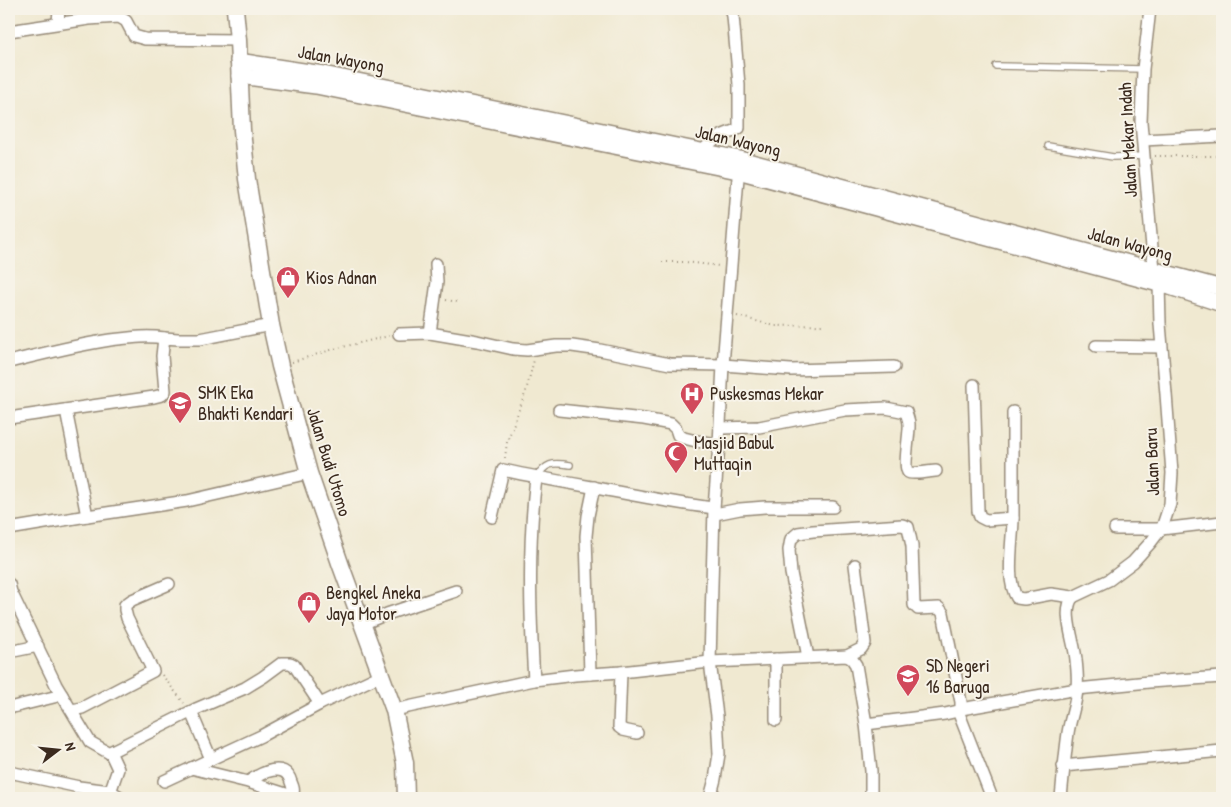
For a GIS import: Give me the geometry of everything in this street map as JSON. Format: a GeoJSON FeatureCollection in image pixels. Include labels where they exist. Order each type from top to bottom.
{"type":"FeatureCollection","features":[{"type":"Feature","properties":{"kind":"main road","name":"Jalan Budi Utomo"},"geometry":{"type":"LineString","coordinates":[[235,9],[242,130],[247,179],[271,325],[309,473],[394,710],[405,763],[406,798]]}},
{"type":"Feature","properties":{"kind":"street"},"geometry":{"type":"LineString","coordinates":[[58,24],[59,9]]}},
{"type":"Feature","properties":{"kind":"street"},"geometry":{"type":"LineString","coordinates":[[703,151],[714,139],[738,128],[739,85],[731,9]]}},
{"type":"Feature","properties":{"kind":"street","name":"Jalan Mekar Indah"},"geometry":{"type":"LineString","coordinates":[[1150,9],[1143,69],[1142,122],[1154,270]]}},
{"type":"Feature","properties":{"kind":"street"},"geometry":{"type":"LineString","coordinates":[[9,31],[119,17],[126,21],[136,37],[145,39],[238,40]]}},
{"type":"Feature","properties":{"kind":"street","name":"Jalan Wayong"},"geometry":{"type":"LineString","coordinates":[[239,68],[333,76],[703,151],[739,165],[1159,284],[1222,304]]}},
{"type":"Feature","properties":{"kind":"street","name":"Jalan Wayong"},"geometry":{"type":"LineString","coordinates":[[239,68],[316,86],[739,165],[1222,288]]}},
{"type":"Feature","properties":{"kind":"street"},"geometry":{"type":"LineString","coordinates":[[1143,140],[1222,136]]}},
{"type":"Feature","properties":{"kind":"street"},"geometry":{"type":"LineString","coordinates":[[710,798],[715,779],[718,754],[718,716],[710,662],[714,511],[730,266],[739,165]]}},
{"type":"Feature","properties":{"kind":"street"},"geometry":{"type":"LineString","coordinates":[[430,333],[437,282],[436,264]]}},
{"type":"Feature","properties":{"kind":"street","name":"Jalan Baru"},"geometry":{"type":"LineString","coordinates":[[1073,597],[1110,580],[1133,562],[1161,529],[1170,504],[1172,490],[1160,324],[1159,284]]}},
{"type":"Feature","properties":{"kind":"street"},"geometry":{"type":"LineString","coordinates":[[9,362],[75,346],[145,336],[200,339],[271,325]]}},
{"type":"Feature","properties":{"kind":"street"},"geometry":{"type":"LineString","coordinates":[[399,334],[430,333],[526,350],[572,346],[670,364],[723,365],[791,370],[894,367]]}},
{"type":"Feature","properties":{"kind":"street"},"geometry":{"type":"LineString","coordinates":[[9,418],[162,395],[165,391],[162,356],[164,338]]}},
{"type":"Feature","properties":{"kind":"street"},"geometry":{"type":"LineString","coordinates":[[1096,346],[1162,347]]}},
{"type":"Feature","properties":{"kind":"street"},"geometry":{"type":"LineString","coordinates":[[974,385],[978,511],[980,517],[986,520],[1013,518]]}},
{"type":"Feature","properties":{"kind":"street"},"geometry":{"type":"LineString","coordinates":[[720,428],[759,427],[845,410],[886,408],[899,410],[906,412],[909,424],[907,471],[909,473],[936,471]]}},
{"type":"Feature","properties":{"kind":"street"},"geometry":{"type":"LineString","coordinates":[[66,410],[87,516]]}},
{"type":"Feature","properties":{"kind":"street"},"geometry":{"type":"LineString","coordinates":[[559,410],[644,419],[671,424],[676,428],[678,435],[684,438],[719,444]]}},
{"type":"Feature","properties":{"kind":"street"},"geometry":{"type":"LineString","coordinates":[[1013,412],[1011,583],[1018,598],[1024,600],[1056,594],[1073,597]]}},
{"type":"Feature","properties":{"kind":"street"},"geometry":{"type":"LineString","coordinates":[[492,517],[503,470],[536,478],[594,487],[714,511],[766,507],[833,507]]}},
{"type":"Feature","properties":{"kind":"street"},"geometry":{"type":"LineString","coordinates":[[9,529],[187,502],[309,473]]}},
{"type":"Feature","properties":{"kind":"street"},"geometry":{"type":"LineString","coordinates":[[534,680],[531,581],[533,503],[536,478]]}},
{"type":"Feature","properties":{"kind":"street"},"geometry":{"type":"LineString","coordinates":[[590,674],[586,536],[594,487]]}},
{"type":"Feature","properties":{"kind":"street"},"geometry":{"type":"LineString","coordinates":[[1115,528],[1161,529],[1222,522]]}},
{"type":"Feature","properties":{"kind":"street"},"geometry":{"type":"LineString","coordinates":[[808,657],[791,573],[789,550],[791,539],[798,533],[813,531],[902,525],[908,527],[912,546],[914,605],[918,609],[939,608],[943,613],[961,702],[959,710],[992,798]]}},
{"type":"Feature","properties":{"kind":"street"},"geometry":{"type":"LineString","coordinates":[[394,710],[534,680],[710,662],[848,656],[861,649],[865,643],[856,564]]}},
{"type":"Feature","properties":{"kind":"street"},"geometry":{"type":"LineString","coordinates":[[9,584],[11,592],[62,695],[90,742],[110,754],[118,767],[109,795]]}},
{"type":"Feature","properties":{"kind":"street"},"geometry":{"type":"LineString","coordinates":[[72,710],[82,708],[153,671],[127,618],[125,605],[169,584]]}},
{"type":"Feature","properties":{"kind":"street"},"geometry":{"type":"LineString","coordinates":[[362,624],[456,591]]}},
{"type":"Feature","properties":{"kind":"street"},"geometry":{"type":"LineString","coordinates":[[1060,798],[1068,730],[1077,689],[1075,651],[1068,614],[1069,601],[1073,597]]}},
{"type":"Feature","properties":{"kind":"street"},"geometry":{"type":"LineString","coordinates":[[9,652],[38,646]]}},
{"type":"Feature","properties":{"kind":"street"},"geometry":{"type":"LineString","coordinates":[[848,656],[856,665],[866,724],[871,771],[871,798]]}},
{"type":"Feature","properties":{"kind":"street"},"geometry":{"type":"LineString","coordinates":[[776,659],[776,720]]}},
{"type":"Feature","properties":{"kind":"street"},"geometry":{"type":"LineString","coordinates":[[110,754],[116,748],[244,688],[282,663],[294,664],[320,704]]}},
{"type":"Feature","properties":{"kind":"street"},"geometry":{"type":"LineString","coordinates":[[621,672],[619,727],[623,730],[637,732]]}},
{"type":"Feature","properties":{"kind":"street"},"geometry":{"type":"LineString","coordinates":[[164,781],[261,736],[320,704],[381,675]]}},
{"type":"Feature","properties":{"kind":"street"},"geometry":{"type":"LineString","coordinates":[[866,724],[945,714],[1077,689],[1222,677]]}},
{"type":"Feature","properties":{"kind":"street"},"geometry":{"type":"LineString","coordinates":[[9,708],[62,695]]}},
{"type":"Feature","properties":{"kind":"street"},"geometry":{"type":"LineString","coordinates":[[191,712],[211,759]]}},
{"type":"Feature","properties":{"kind":"street"},"geometry":{"type":"LineString","coordinates":[[1063,766],[1222,751]]}},
{"type":"Feature","properties":{"kind":"street"},"geometry":{"type":"LineString","coordinates":[[191,768],[248,782]]}},
{"type":"Feature","properties":{"kind":"street"},"geometry":{"type":"LineString","coordinates":[[9,774],[14,773],[122,798]]}},
{"type":"Feature","properties":{"kind":"lane"},"geometry":{"type":"LineString","coordinates":[[996,66],[1143,69]]}},
{"type":"Feature","properties":{"kind":"lane"},"geometry":{"type":"LineString","coordinates":[[1048,146],[1113,157],[1145,156]]}},
{"type":"Feature","properties":{"kind":"lane"},"geometry":{"type":"LineString","coordinates":[[536,478],[546,466],[558,463],[570,464]]}},
{"type":"Feature","properties":{"kind":"path"},"geometry":{"type":"LineString","coordinates":[[1145,156],[1222,156]]}},
{"type":"Feature","properties":{"kind":"path"},"geometry":{"type":"LineString","coordinates":[[662,262],[730,266]]}},
{"type":"Feature","properties":{"kind":"path"},"geometry":{"type":"LineString","coordinates":[[728,314],[775,326],[822,325]]}},
{"type":"Feature","properties":{"kind":"path"},"geometry":{"type":"LineString","coordinates":[[280,366],[334,349],[399,334]]}},
{"type":"Feature","properties":{"kind":"path"},"geometry":{"type":"LineString","coordinates":[[503,470],[507,442],[526,391],[537,348]]}},
{"type":"Feature","properties":{"kind":"path"},"geometry":{"type":"LineString","coordinates":[[153,671],[160,673],[191,712]]}},
{"type":"Feature","properties":{"kind":"place","name":"Kios Adnan"},"geometry":{"type":"Point","coordinates":[288,299]}},
{"type":"Feature","properties":{"kind":"place","name":"Puskesmas Mekar"},"geometry":{"type":"Point","coordinates":[692,415]}},
{"type":"Feature","properties":{"kind":"place","name":"SMK Eka Bhakti Kendari"},"geometry":{"type":"Point","coordinates":[180,424]}},
{"type":"Feature","properties":{"kind":"place","name":"Masjid Babul Muttaqin"},"geometry":{"type":"Point","coordinates":[676,474]}},
{"type":"Feature","properties":{"kind":"place","name":"Bengkel Aneka Jaya Motor"},"geometry":{"type":"Point","coordinates":[309,624]}},
{"type":"Feature","properties":{"kind":"place","name":"SD Negeri 16 Baruga"},"geometry":{"type":"Point","coordinates":[908,697]}}]}
